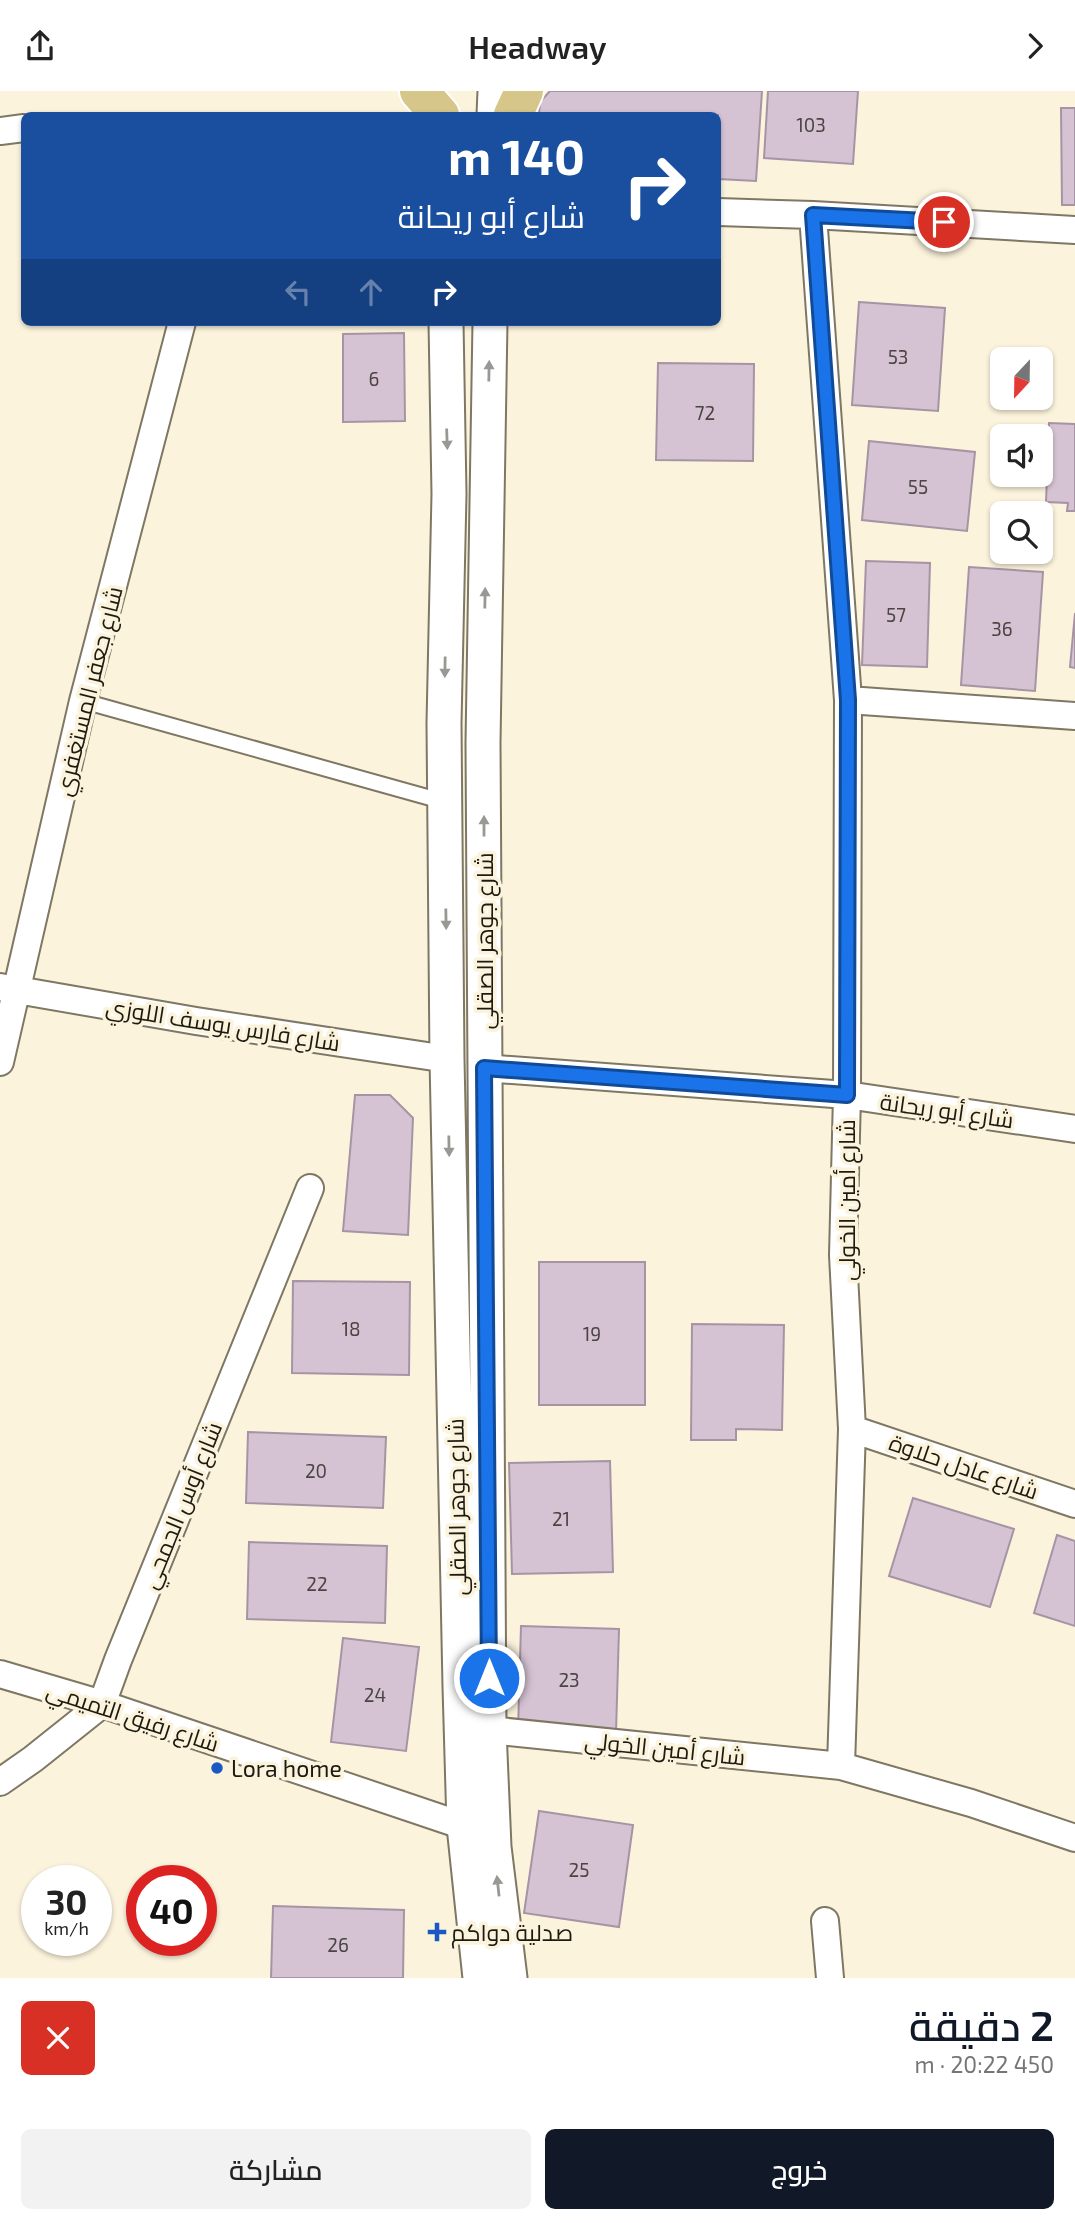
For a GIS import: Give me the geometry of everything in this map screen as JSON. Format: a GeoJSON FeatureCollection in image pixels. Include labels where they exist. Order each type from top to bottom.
{"type":"FeatureCollection","features":[{"type":"Feature","properties":{"kind":"main road"},"geometry":{"type":"LineString","coordinates":[[419,91],[439,112]]}},
{"type":"Feature","properties":{"kind":"main road"},"geometry":{"type":"LineString","coordinates":[[514,112],[524,91]]}},
{"type":"Feature","properties":{"kind":"street"},"geometry":{"type":"LineString","coordinates":[[442,112],[443,91]]}},
{"type":"Feature","properties":{"kind":"street"},"geometry":{"type":"LineString","coordinates":[[494,112],[495,91]]}},
{"type":"Feature","properties":{"kind":"street"},"geometry":{"type":"LineString","coordinates":[[0,131],[21,128]]}},
{"type":"Feature","properties":{"kind":"street"},"geometry":{"type":"LineString","coordinates":[[721,212],[1075,230]]}},
{"type":"Feature","properties":{"kind":"street","name":"شارع أمين الخولي"},"geometry":{"type":"LineString","coordinates":[[813,215],[848,700],[844,1255],[852,1429],[841,1766]]}},
{"type":"Feature","properties":{"kind":"street","name":"شارع جعفر المستغفري"},"geometry":{"type":"LineString","coordinates":[[0,1062],[9,989],[181,326]]}},
{"type":"Feature","properties":{"kind":"street","name":"شارع جوهر الصقلي"},"geometry":{"type":"LineString","coordinates":[[446,326],[449,494],[444,802],[447,1059],[464,1826],[480,1978]]}},
{"type":"Feature","properties":{"kind":"street","name":"شارع جوهر الصقلي"},"geometry":{"type":"LineString","coordinates":[[490,326],[483,743],[489,1730],[494,1847],[510,1978]]}},
{"type":"Feature","properties":{"kind":"street"},"geometry":{"type":"LineString","coordinates":[[848,700],[1075,716]]}},
{"type":"Feature","properties":{"kind":"street","name":"شارع فارس يوسف اللوزي"},"geometry":{"type":"LineString","coordinates":[[9,989],[195,1021],[447,1059]]}},
{"type":"Feature","properties":{"kind":"street","name":"شارع أبو ريحانة"},"geometry":{"type":"LineString","coordinates":[[484,1068],[847,1095],[1075,1129]]}},
{"type":"Feature","properties":{"kind":"street","name":"شارع أوس الجمحي"},"geometry":{"type":"LineString","coordinates":[[102,1704],[310,1188]]}},
{"type":"Feature","properties":{"kind":"street","name":"شارع عادل حلاوة"},"geometry":{"type":"LineString","coordinates":[[852,1429],[1075,1504]]}},
{"type":"Feature","properties":{"kind":"street","name":"شارع رفيق التميمي"},"geometry":{"type":"LineString","coordinates":[[0,1674],[102,1704],[464,1826]]}},
{"type":"Feature","properties":{"kind":"street"},"geometry":{"type":"LineString","coordinates":[[0,1782],[102,1704]]}},
{"type":"Feature","properties":{"kind":"street","name":"شارع أمين الخولي"},"geometry":{"type":"LineString","coordinates":[[489,1730],[841,1766],[971,1803],[1075,1838]]}},
{"type":"Feature","properties":{"kind":"street"},"geometry":{"type":"LineString","coordinates":[[825,1921],[830,1978]]}},
{"type":"Feature","properties":{"kind":"lane"},"geometry":{"type":"LineString","coordinates":[[83,701],[444,802]]}},
{"type":"Feature","properties":{"kind":"building"},"geometry":{"type":"Polygon","coordinates":[[[550,91],[762,91],[756,181],[721,179],[721,112],[539,112],[540,102],[550,91]]]}},
{"type":"Feature","properties":{"kind":"building"},"geometry":{"type":"Polygon","coordinates":[[[768,91],[858,91],[853,164],[764,158],[768,91]]]}},
{"type":"Feature","properties":{"kind":"building"},"geometry":{"type":"Polygon","coordinates":[[[1061,108],[1075,108],[1075,205],[1062,205],[1061,108]]]}},
{"type":"Feature","properties":{"kind":"building"},"geometry":{"type":"Polygon","coordinates":[[[859,302],[945,308],[938,411],[852,405],[859,302]]]}},
{"type":"Feature","properties":{"kind":"building"},"geometry":{"type":"Polygon","coordinates":[[[404,333],[405,421],[343,422],[343,334],[404,333]]]}},
{"type":"Feature","properties":{"kind":"building"},"geometry":{"type":"Polygon","coordinates":[[[658,363],[754,364],[753,461],[656,460],[658,363]]]}},
{"type":"Feature","properties":{"kind":"building"},"geometry":{"type":"Polygon","coordinates":[[[1049,423],[1075,424],[1075,511],[1067,511],[1068,503],[1046,501],[1047,487],[1053,487],[1053,424],[1049,423]]]}},
{"type":"Feature","properties":{"kind":"building"},"geometry":{"type":"Polygon","coordinates":[[[869,441],[975,452],[967,531],[862,520],[869,441]]]}},
{"type":"Feature","properties":{"kind":"building"},"geometry":{"type":"Polygon","coordinates":[[[866,561],[930,563],[927,667],[862,665],[866,561]]]}},
{"type":"Feature","properties":{"kind":"building"},"geometry":{"type":"Polygon","coordinates":[[[969,567],[1043,572],[1035,691],[961,685],[969,567]]]}},
{"type":"Feature","properties":{"kind":"building"},"geometry":{"type":"Polygon","coordinates":[[[1075,613],[1075,668],[1070,667],[1075,613]]]}},
{"type":"Feature","properties":{"kind":"building"},"geometry":{"type":"Polygon","coordinates":[[[355,1095],[390,1095],[413,1118],[408,1235],[343,1231],[355,1095]]]}},
{"type":"Feature","properties":{"kind":"building"},"geometry":{"type":"Polygon","coordinates":[[[539,1262],[645,1262],[645,1405],[539,1405],[539,1262]]]}},
{"type":"Feature","properties":{"kind":"building"},"geometry":{"type":"Polygon","coordinates":[[[293,1281],[410,1282],[409,1375],[292,1373],[293,1281]]]}},
{"type":"Feature","properties":{"kind":"building"},"geometry":{"type":"Polygon","coordinates":[[[692,1324],[784,1325],[782,1430],[736,1429],[736,1440],[691,1440],[692,1324]]]}},
{"type":"Feature","properties":{"kind":"building"},"geometry":{"type":"Polygon","coordinates":[[[248,1432],[386,1437],[383,1508],[246,1503],[248,1432]]]}},
{"type":"Feature","properties":{"kind":"building"},"geometry":{"type":"Polygon","coordinates":[[[610,1461],[613,1572],[512,1574],[509,1463],[610,1461]]]}},
{"type":"Feature","properties":{"kind":"building"},"geometry":{"type":"Polygon","coordinates":[[[913,1498],[1014,1529],[990,1607],[889,1576],[913,1498]]]}},
{"type":"Feature","properties":{"kind":"building"},"geometry":{"type":"Polygon","coordinates":[[[1057,1535],[1075,1541],[1075,1626],[1034,1613],[1057,1535]]]}},
{"type":"Feature","properties":{"kind":"building"},"geometry":{"type":"Polygon","coordinates":[[[249,1542],[387,1546],[385,1623],[247,1619],[249,1542]]]}},
{"type":"Feature","properties":{"kind":"building"},"geometry":{"type":"Polygon","coordinates":[[[521,1626],[619,1629],[616,1733],[518,1730],[521,1626]]]}},
{"type":"Feature","properties":{"kind":"building"},"geometry":{"type":"Polygon","coordinates":[[[343,1638],[419,1647],[406,1751],[331,1742],[343,1638]]]}},
{"type":"Feature","properties":{"kind":"building"},"geometry":{"type":"Polygon","coordinates":[[[539,1811],[633,1825],[619,1927],[524,1913],[539,1811]]]}},
{"type":"Feature","properties":{"kind":"building"},"geometry":{"type":"Polygon","coordinates":[[[273,1906],[404,1910],[403,1978],[271,1978],[273,1906]]]}},
{"type":"Feature","properties":{"kind":"place","name":"Lora home"},"geometry":{"type":"Point","coordinates":[217,1768]}},
{"type":"Feature","properties":{"kind":"place","name":"صدلية دواكم"},"geometry":{"type":"Point","coordinates":[437,1932]}},
{"type":"Feature","properties":{"kind":"route"},"geometry":{"type":"LineString","coordinates":[[489,1678],[484,1068],[847,1095],[848,700],[813,215],[944,222]]}}]}
